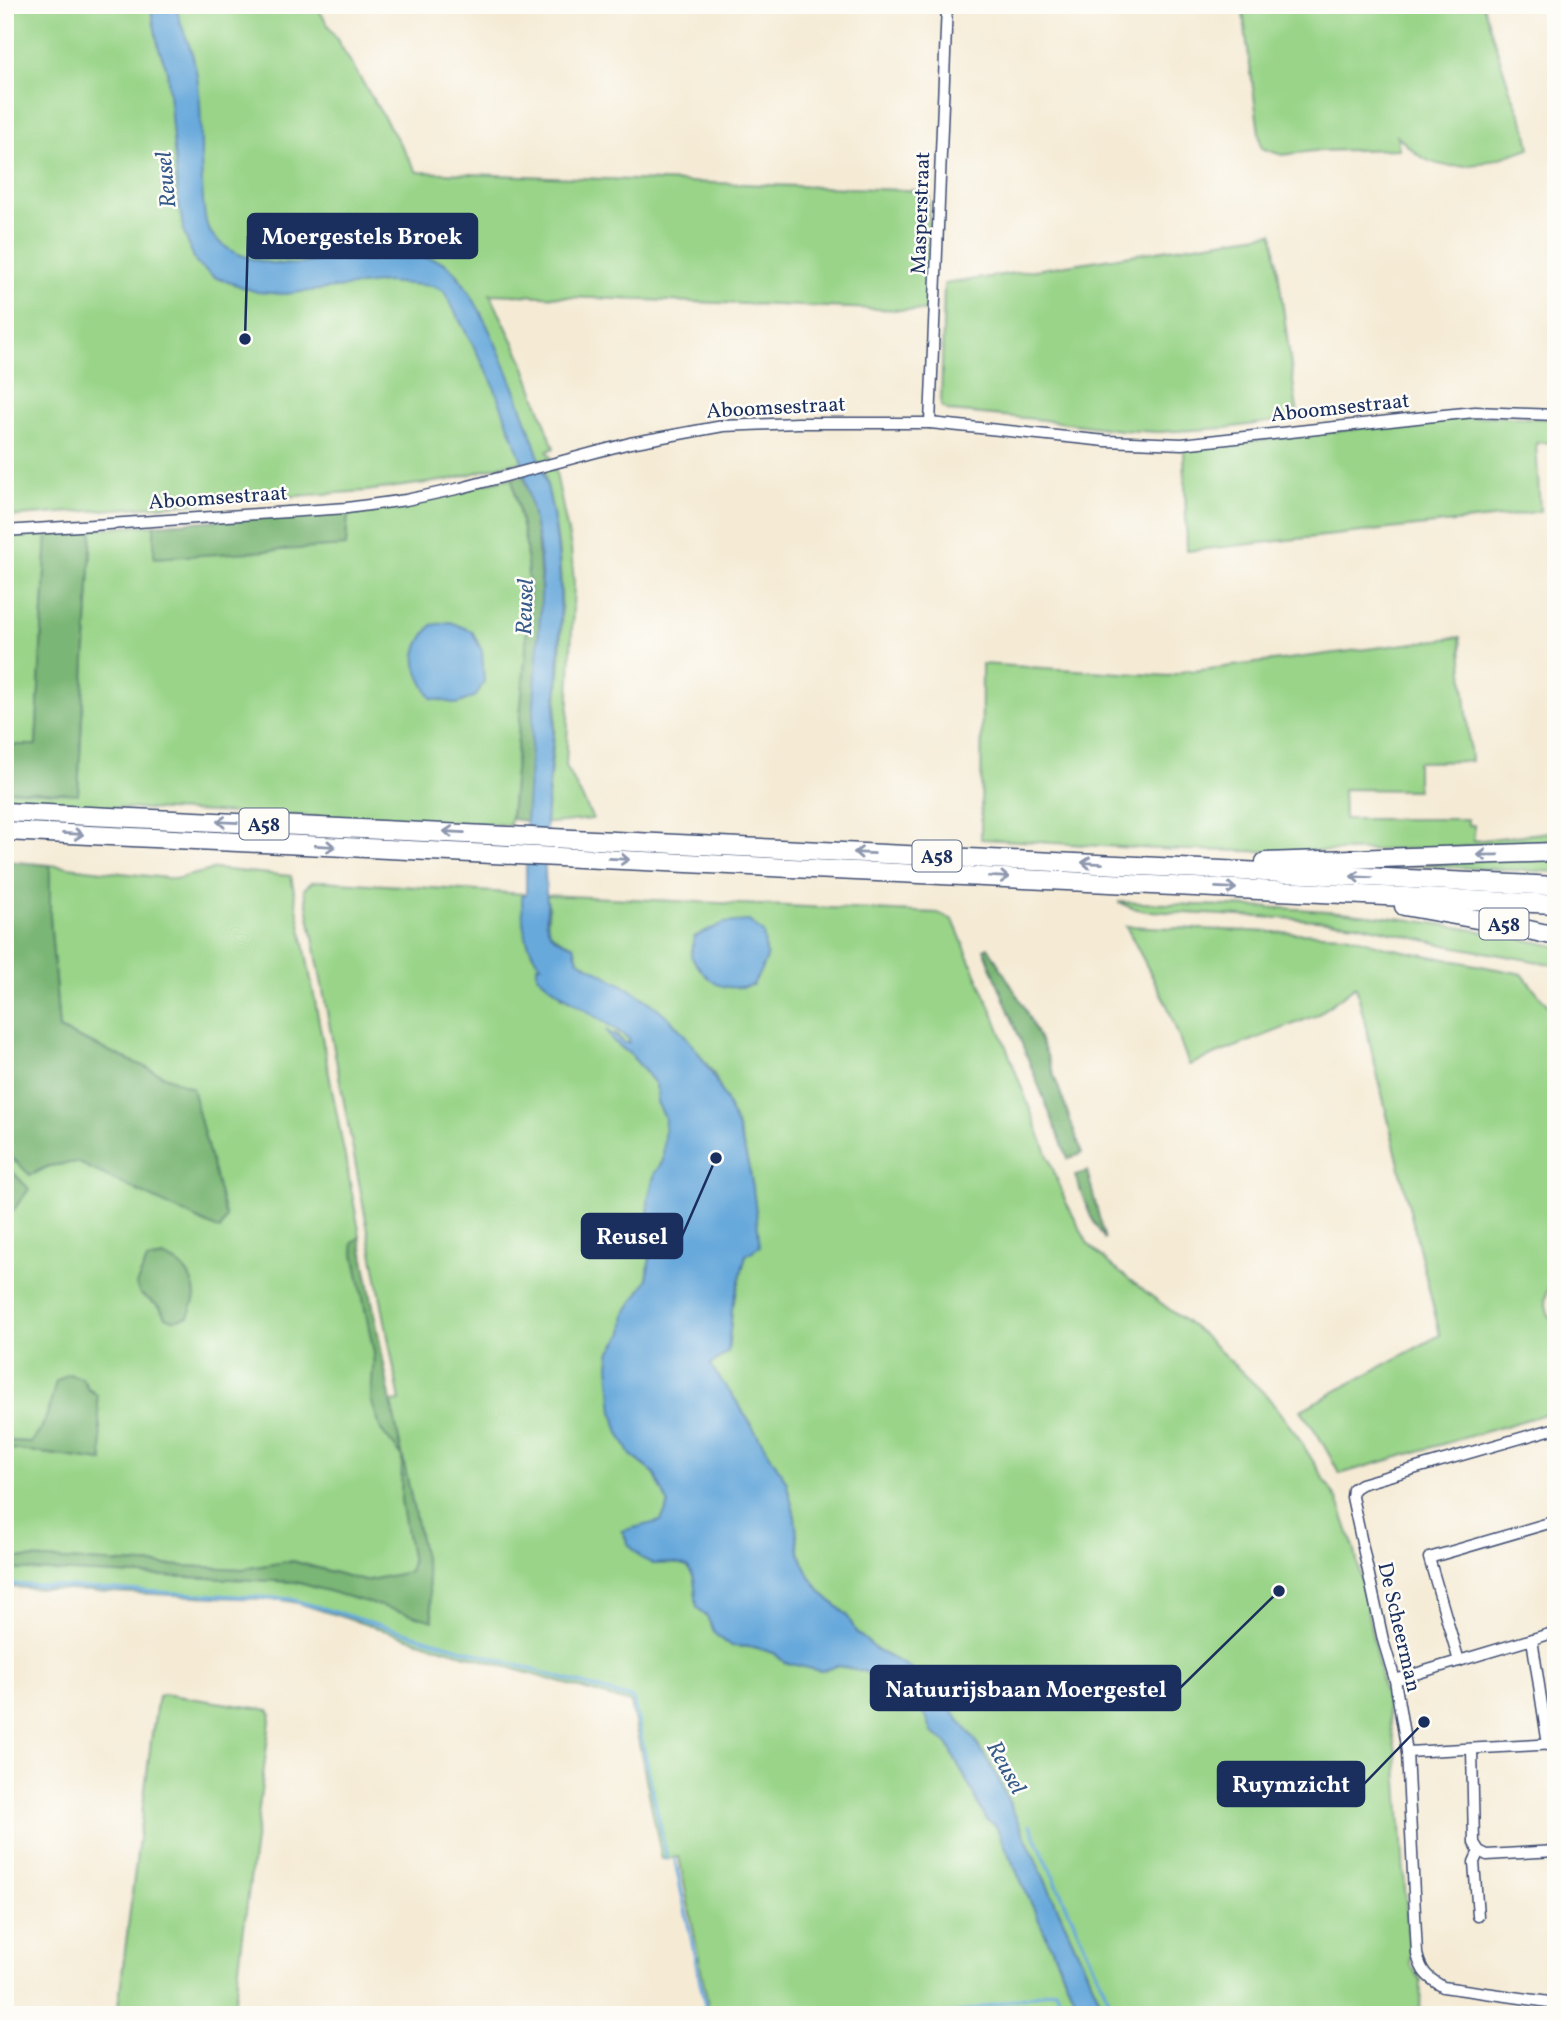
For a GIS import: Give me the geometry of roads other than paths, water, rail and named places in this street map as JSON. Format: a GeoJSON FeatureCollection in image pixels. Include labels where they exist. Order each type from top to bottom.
{"type":"FeatureCollection","features":[{"type":"Feature","properties":{"kind":"highway","name":"A58"},"geometry":{"type":"LineString","coordinates":[[5,812],[1556,886]]}},
{"type":"Feature","properties":{"kind":"highway","name":"A58"},"geometry":{"type":"LineString","coordinates":[[5,831],[1556,904]]}},
{"type":"Feature","properties":{"kind":"highway","name":"A58"},"geometry":{"type":"LineString","coordinates":[[1160,867],[1556,852]]}},
{"type":"Feature","properties":{"kind":"highway","name":"A58"},"geometry":{"type":"LineString","coordinates":[[1335,894],[1489,921],[1556,936]]}},
{"type":"Feature","properties":{"kind":"street","name":"Masperstraat"},"geometry":{"type":"LineString","coordinates":[[930,423],[947,5]]}},
{"type":"Feature","properties":{"kind":"street","name":"Aboomsestraat"},"geometry":{"type":"LineString","coordinates":[[5,530],[347,508],[405,500],[630,443],[723,426],[930,423],[1106,441],[1182,444],[1475,412],[1556,415]]}},
{"type":"Feature","properties":{"kind":"street","name":"De Scheerman"},"geometry":{"type":"LineString","coordinates":[[1556,1428],[1361,1484],[1353,1489],[1352,1497],[1370,1584],[1395,1680],[1407,1752],[1420,1969],[1429,1979],[1443,1987],[1556,2003]]}},
{"type":"Feature","properties":{"kind":"street"},"geometry":{"type":"LineString","coordinates":[[1459,1661],[1429,1558],[1556,1521]]}},
{"type":"Feature","properties":{"kind":"street"},"geometry":{"type":"LineString","coordinates":[[1395,1680],[1556,1632]]}},
{"type":"Feature","properties":{"kind":"street"},"geometry":{"type":"LineString","coordinates":[[1407,1752],[1552,1745],[1532,1639]]}},
{"type":"Feature","properties":{"kind":"street"},"geometry":{"type":"LineString","coordinates":[[1472,1749],[1474,1843],[1479,1851],[1488,1855],[1556,1851]]}},
{"type":"Feature","properties":{"kind":"street"},"geometry":{"type":"LineString","coordinates":[[1478,1916],[1474,1862],[1479,1851]]}},
{"type":"Feature","properties":{"kind":"water"},"geometry":{"type":"Polygon","coordinates":[[[150,5],[176,5],[193,57],[200,98],[204,207],[209,230],[217,240],[240,255],[282,264],[308,263],[332,257],[410,257],[440,261],[455,273],[488,327],[519,400],[541,465],[555,524],[559,562],[558,678],[545,834],[547,925],[554,936],[574,946],[578,960],[639,995],[672,1021],[699,1054],[721,1091],[745,1151],[755,1200],[760,1246],[746,1255],[732,1309],[728,1352],[710,1365],[737,1402],[786,1481],[795,1517],[799,1553],[810,1577],[823,1594],[847,1615],[856,1632],[878,1651],[909,1667],[944,1701],[975,1740],[996,1774],[1107,2015],[1082,2015],[996,1826],[986,1818],[947,1743],[932,1732],[925,1714],[914,1709],[898,1693],[895,1685],[863,1671],[838,1666],[820,1671],[784,1662],[774,1653],[754,1647],[731,1646],[716,1635],[707,1617],[697,1607],[694,1578],[688,1567],[673,1563],[653,1564],[641,1558],[629,1545],[622,1531],[661,1521],[669,1505],[654,1473],[631,1455],[619,1433],[613,1412],[609,1365],[611,1351],[623,1333],[625,1314],[647,1280],[650,1257],[648,1199],[655,1173],[663,1161],[665,1118],[657,1102],[655,1083],[631,1055],[611,1039],[607,1031],[625,1043],[629,1043],[629,1039],[559,993],[537,975],[537,965],[541,965],[531,950],[525,933],[522,896],[526,894],[526,821],[542,585],[539,545],[522,461],[491,379],[444,291],[433,286],[386,282],[284,294],[257,292],[214,277],[196,263],[184,233],[178,198],[167,69],[159,49],[150,5]]]}},
{"type":"Feature","properties":{"kind":"water"},"geometry":{"type":"Polygon","coordinates":[[[450,622],[472,631],[482,651],[484,681],[476,696],[457,704],[431,698],[420,678],[416,661],[419,644],[432,625],[450,622]]]}},
{"type":"Feature","properties":{"kind":"water"},"geometry":{"type":"Polygon","coordinates":[[[749,921],[763,933],[767,958],[753,985],[732,988],[716,984],[703,973],[691,956],[694,937],[724,923],[749,921]]]}},
{"type":"Feature","properties":{"kind":"waterway"},"geometry":{"type":"LineString","coordinates":[[5,1584],[290,1599],[633,1699],[667,1859]]}},
{"type":"Feature","properties":{"kind":"waterway"},"geometry":{"type":"LineString","coordinates":[[1030,1825],[1116,2015]]}},
{"type":"Feature","properties":{"kind":"waterway"},"geometry":{"type":"LineString","coordinates":[[675,1860],[707,2015]]}},
{"type":"Feature","properties":{"kind":"waterway"},"geometry":{"type":"LineString","coordinates":[[949,2015],[1056,1990],[1067,2015]]}},
{"type":"Feature","properties":{"kind":"place","name":"Moergestels Broek"},"geometry":{"type":"Point","coordinates":[245,339]}},
{"type":"Feature","properties":{"kind":"place","name":"Reusel"},"geometry":{"type":"Point","coordinates":[716,1158]}},
{"type":"Feature","properties":{"kind":"place","name":"Natuurijsbaan Moergestel"},"geometry":{"type":"Point","coordinates":[1279,1591]}},
{"type":"Feature","properties":{"kind":"place","name":"Ruymzicht"},"geometry":{"type":"Point","coordinates":[1424,1722]}}]}
